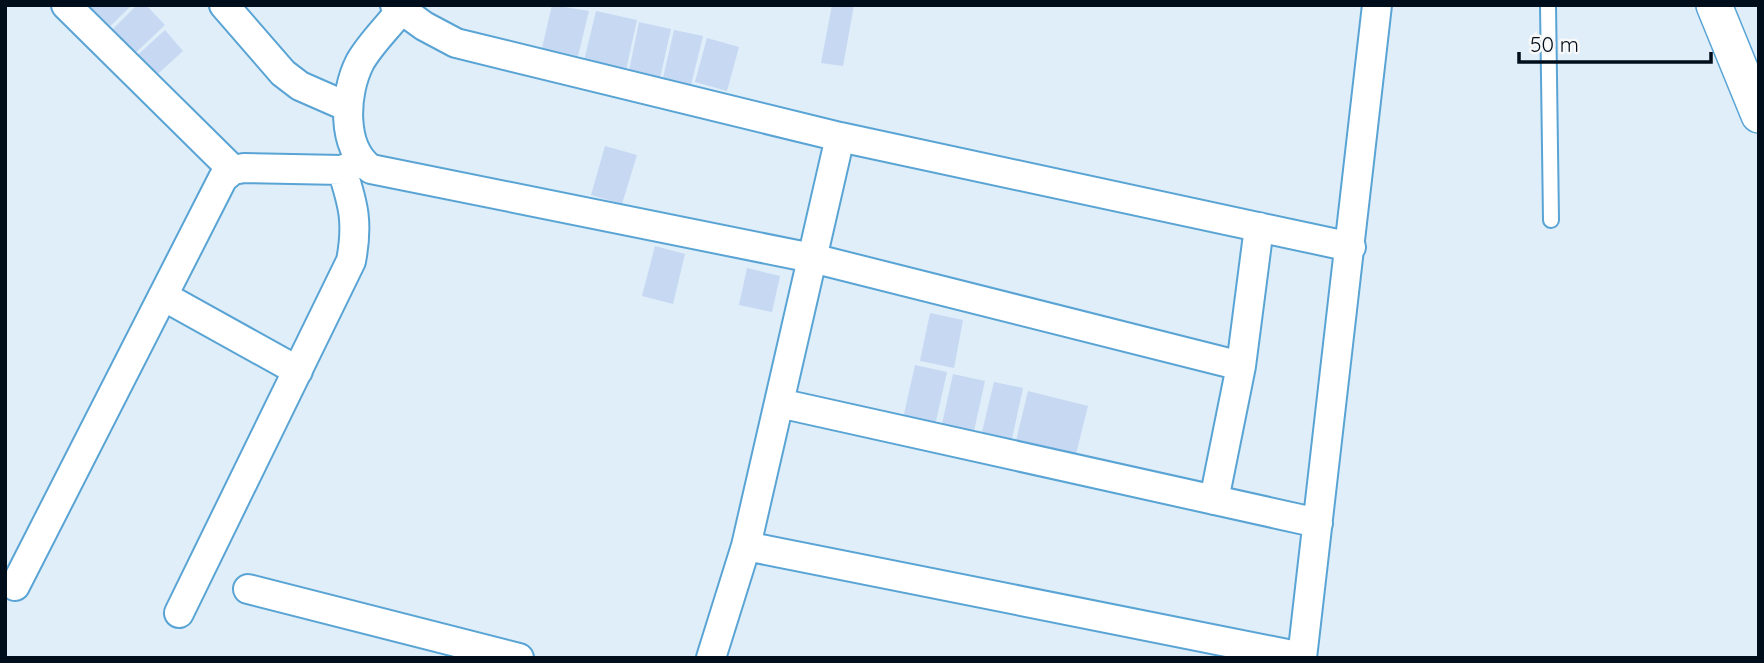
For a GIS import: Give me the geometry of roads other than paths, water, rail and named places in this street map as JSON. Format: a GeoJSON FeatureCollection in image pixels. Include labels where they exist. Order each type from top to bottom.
{"type":"FeatureCollection","features":[{"type":"Feature","properties":{"kind":"street"},"geometry":{"type":"LineString","coordinates":[[66,5],[233,170]]}},
{"type":"Feature","properties":{"kind":"street"},"geometry":{"type":"LineString","coordinates":[[224,5],[283,73],[300,86],[348,107]]}},
{"type":"Feature","properties":{"kind":"street"},"geometry":{"type":"LineString","coordinates":[[746,546],[1302,657],[1377,5]]}},
{"type":"Feature","properties":{"kind":"street"},"geometry":{"type":"LineString","coordinates":[[1714,5],[1759,115]]}},
{"type":"Feature","properties":{"kind":"street"},"geometry":{"type":"LineString","coordinates":[[179,613],[351,261],[357,230],[351,166],[353,144],[348,107],[360,63],[398,8],[427,16],[456,43],[840,137],[1351,247]]}},
{"type":"Feature","properties":{"kind":"street"},"geometry":{"type":"LineString","coordinates":[[711,658],[746,546],[840,137]]}},
{"type":"Feature","properties":{"kind":"street"},"geometry":{"type":"LineString","coordinates":[[15,586],[223,178],[233,170],[351,166],[371,169],[812,258],[1241,366]]}},
{"type":"Feature","properties":{"kind":"street"},"geometry":{"type":"LineString","coordinates":[[1214,500],[1241,366],[1259,227]]}},
{"type":"Feature","properties":{"kind":"street"},"geometry":{"type":"LineString","coordinates":[[163,296],[298,372]]}},
{"type":"Feature","properties":{"kind":"street"},"geometry":{"type":"LineString","coordinates":[[779,403],[1318,523]]}},
{"type":"Feature","properties":{"kind":"street"},"geometry":{"type":"LineString","coordinates":[[248,589],[519,658]]}},
{"type":"Feature","properties":{"kind":"street"},"geometry":{"type":"LineString","coordinates":[[1190,658],[1213,639]]}},
{"type":"Feature","properties":{"kind":"lane"},"geometry":{"type":"LineString","coordinates":[[1548,5],[1551,220]]}}]}
